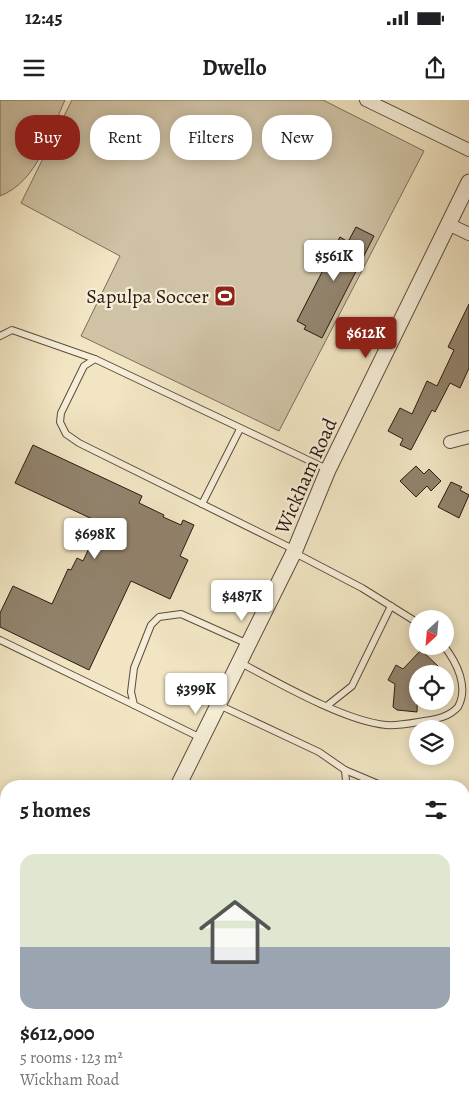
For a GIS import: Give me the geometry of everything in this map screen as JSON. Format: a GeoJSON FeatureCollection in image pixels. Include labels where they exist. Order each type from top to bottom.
{"type":"FeatureCollection","features":[{"type":"Feature","properties":{"kind":"street"},"geometry":{"type":"LineString","coordinates":[[366,100],[469,150]]}},
{"type":"Feature","properties":{"kind":"street","name":"Wickham Road"},"geometry":{"type":"LineString","coordinates":[[181,780],[294,551],[328,470],[448,224],[464,205],[469,182]]}},
{"type":"Feature","properties":{"kind":"street"},"geometry":{"type":"LineString","coordinates":[[448,224],[469,234]]}},
{"type":"Feature","properties":{"kind":"street"},"geometry":{"type":"LineString","coordinates":[[450,442],[469,437]]}},
{"type":"Feature","properties":{"kind":"lane"},"geometry":{"type":"LineString","coordinates":[[0,336],[12,330],[95,359],[328,470]]}},
{"type":"Feature","properties":{"kind":"lane"},"geometry":{"type":"LineString","coordinates":[[95,359],[84,366],[61,413],[60,422],[66,434],[294,551],[409,617]]}},
{"type":"Feature","properties":{"kind":"lane"},"geometry":{"type":"LineString","coordinates":[[202,504],[240,429]]}},
{"type":"Feature","properties":{"kind":"lane"},"geometry":{"type":"LineString","coordinates":[[328,705],[352,686],[391,606]]}},
{"type":"Feature","properties":{"kind":"lane"},"geometry":{"type":"LineString","coordinates":[[134,705],[131,692],[134,668],[151,625],[159,617],[181,614],[248,644]]}},
{"type":"Feature","properties":{"kind":"lane"},"geometry":{"type":"LineString","coordinates":[[0,640],[201,738]]}},
{"type":"Feature","properties":{"kind":"lane"},"geometry":{"type":"LineString","coordinates":[[239,662],[292,690],[350,715],[386,725],[443,718],[457,708],[463,700],[466,683],[459,666],[451,655]]}},
{"type":"Feature","properties":{"kind":"lane"},"geometry":{"type":"LineString","coordinates":[[218,705],[319,752],[345,770],[369,780]]}},
{"type":"Feature","properties":{"kind":"lane"},"geometry":{"type":"LineString","coordinates":[[345,770],[346,780]]}},
{"type":"Feature","properties":{"kind":"shaded area"},"geometry":{"type":"Polygon","coordinates":[[[0,100],[65,100],[59,115],[15,115],[15,160],[38,160],[24,180],[0,196],[0,100]]]}},
{"type":"Feature","properties":{"kind":"shaded area","name":"Sapulpa Soccer"},"geometry":{"type":"Polygon","coordinates":[[[72,100],[323,100],[424,151],[279,431],[81,336],[120,256],[21,203],[42,160],[80,160],[80,115],[65,115],[72,100]]]}},
{"type":"Feature","properties":{"kind":"building"},"geometry":{"type":"Polygon","coordinates":[[[356,227],[374,236],[322,338],[304,329],[306,326],[297,321],[340,237],[348,242],[356,227]]]}},
{"type":"Feature","properties":{"kind":"building"},"geometry":{"type":"Polygon","coordinates":[[[469,304],[469,368],[460,388],[450,383],[435,412],[432,410],[411,450],[400,445],[403,439],[388,431],[400,408],[412,414],[427,381],[437,386],[454,350],[448,347],[469,304]]]}},
{"type":"Feature","properties":{"kind":"building"},"geometry":{"type":"Polygon","coordinates":[[[33,445],[142,496],[139,503],[164,515],[163,517],[181,525],[183,520],[194,525],[180,556],[188,560],[170,599],[131,581],[89,670],[0,627],[0,613],[13,586],[52,604],[68,569],[71,570],[77,558],[83,561],[101,523],[15,483],[33,445]]]}},
{"type":"Feature","properties":{"kind":"building"},"geometry":{"type":"Polygon","coordinates":[[[416,466],[424,474],[429,469],[441,481],[431,491],[427,486],[416,497],[400,481],[416,466]]]}},
{"type":"Feature","properties":{"kind":"building"},"geometry":{"type":"Polygon","coordinates":[[[451,482],[462,487],[460,490],[469,495],[459,518],[438,507],[451,482]]]}},
{"type":"Feature","properties":{"kind":"building"},"geometry":{"type":"Polygon","coordinates":[[[416,655],[426,655],[437,665],[409,665],[409,710],[417,710],[417,712],[397,710],[393,707],[395,684],[388,680],[396,665],[403,669],[416,655]]]}},
{"type":"Feature","properties":{"kind":"place","name":"Sapulpa Soccer"},"geometry":{"type":"Point","coordinates":[225,296]}}]}
